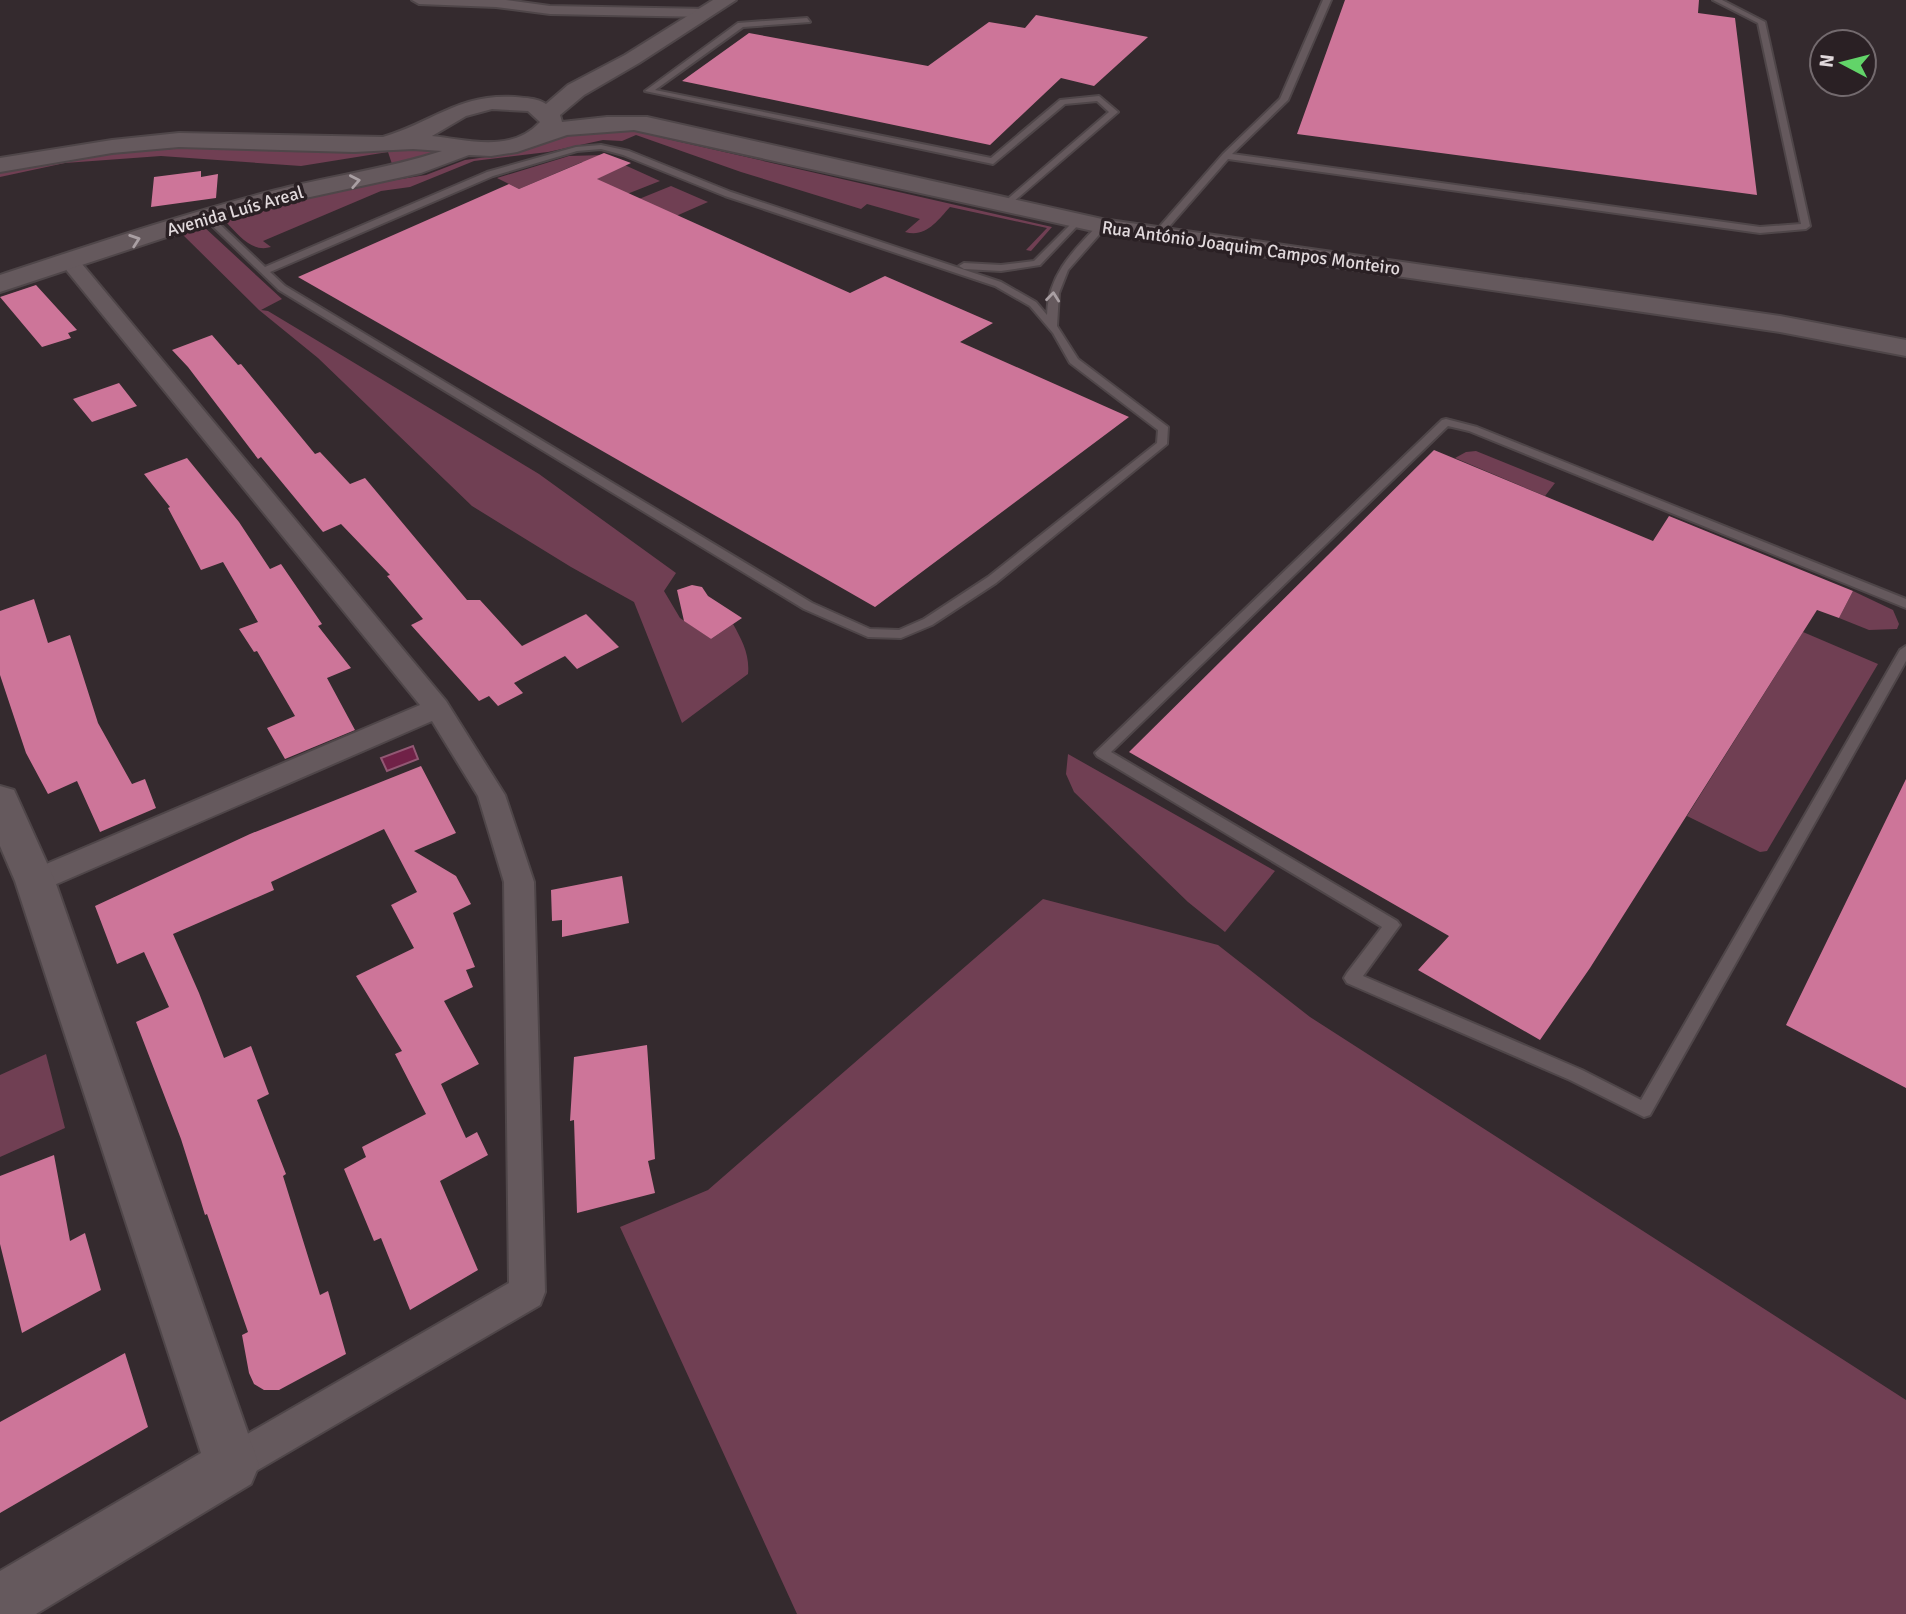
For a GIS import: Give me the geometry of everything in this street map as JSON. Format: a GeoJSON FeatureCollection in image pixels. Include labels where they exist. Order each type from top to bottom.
{"type":"FeatureCollection","features":[{"type":"Feature","properties":{"kind":"street"},"geometry":{"type":"LineString","coordinates":[[419,0],[550,10],[708,13]]}},
{"type":"Feature","properties":{"kind":"street"},"geometry":{"type":"LineString","coordinates":[[384,144],[421,132],[473,105],[555,97],[576,90],[726,0]]}},
{"type":"Feature","properties":{"kind":"street"},"geometry":{"type":"LineString","coordinates":[[0,165],[122,145],[177,140],[384,144],[425,142],[462,147],[511,147],[546,121],[576,90]]}},
{"type":"Feature","properties":{"kind":"street"},"geometry":{"type":"LineString","coordinates":[[509,101],[533,105],[546,121]]}},
{"type":"Feature","properties":{"kind":"street"},"geometry":{"type":"LineString","coordinates":[[446,118],[438,132],[442,139],[462,147]]}},
{"type":"Feature","properties":{"kind":"street","name":"Rua António Joaquim Campos Monteiro"},"geometry":{"type":"LineString","coordinates":[[546,121],[572,127],[601,124],[659,126],[1089,224],[1718,315],[1906,348]]}},
{"type":"Feature","properties":{"kind":"street","name":"Avenida Luís Areal"},"geometry":{"type":"LineString","coordinates":[[0,284],[206,216],[284,195],[413,168],[462,147]]}},
{"type":"Feature","properties":{"kind":"street"},"geometry":{"type":"LineString","coordinates":[[0,1604],[527,1292],[519,882],[491,795],[437,708],[70,262]]}},
{"type":"Feature","properties":{"kind":"street"},"geometry":{"type":"LineString","coordinates":[[34,881],[437,708]]}},
{"type":"Feature","properties":{"kind":"street"},"geometry":{"type":"LineString","coordinates":[[0,800],[34,881],[232,1465]]}},
{"type":"Feature","properties":{"kind":"lane"},"geometry":{"type":"LineString","coordinates":[[1157,235],[1226,156],[1284,100],[1327,0]]}},
{"type":"Feature","properties":{"kind":"lane"},"geometry":{"type":"LineString","coordinates":[[1226,156],[1760,230],[1806,226],[1761,22],[1717,0]]}},
{"type":"Feature","properties":{"kind":"lane"},"geometry":{"type":"LineString","coordinates":[[807,20],[741,25],[649,91],[993,160],[1063,102],[1099,98],[1114,111],[1006,205]]}},
{"type":"Feature","properties":{"kind":"lane"},"geometry":{"type":"LineString","coordinates":[[206,216],[264,271],[282,288],[808,606],[868,633],[901,634],[928,622],[992,580],[1162,444],[1164,429],[1074,361],[1033,304],[998,284],[728,194],[626,153],[601,147],[576,149],[490,174],[264,271]]}},
{"type":"Feature","properties":{"kind":"lane"},"geometry":{"type":"LineString","coordinates":[[940,263],[1001,268],[1037,263],[1089,224]]}},
{"type":"Feature","properties":{"kind":"lane"},"geometry":{"type":"LineString","coordinates":[[1052,327],[1054,285],[1089,224]]}},
{"type":"Feature","properties":{"kind":"lane"},"geometry":{"type":"LineString","coordinates":[[1906,604],[1473,429],[1446,422],[1102,753],[1392,925],[1352,978],[1576,1075],[1644,1110],[1906,650]]}},
{"type":"Feature","properties":{"kind":"shaded area"},"geometry":{"type":"Polygon","coordinates":[[[595,130],[634,131],[664,136],[663,138],[1052,227],[1031,251],[1026,250],[1047,228],[950,207],[936,223],[925,230],[919,233],[905,232],[920,219],[867,204],[861,209],[741,172],[636,135],[622,141],[603,140],[548,152],[474,161],[410,187],[381,191],[263,241],[271,247],[251,245],[225,221],[227,217],[290,197],[426,175],[465,160],[515,153],[564,133],[595,130]]]}},
{"type":"Feature","properties":{"kind":"shaded area"},"geometry":{"type":"Polygon","coordinates":[[[219,146],[309,152],[431,149],[433,152],[394,170],[388,152],[301,166],[161,156],[65,163],[0,177],[0,172],[95,154],[219,146]]]}},
{"type":"Feature","properties":{"kind":"shaded area"},"geometry":{"type":"Polygon","coordinates":[[[604,155],[591,166],[582,162],[519,189],[497,178],[569,156],[604,155]]]}},
{"type":"Feature","properties":{"kind":"shaded area"},"geometry":{"type":"Polygon","coordinates":[[[618,162],[660,181],[627,194],[596,179],[608,173],[618,162]]]}},
{"type":"Feature","properties":{"kind":"shaded area"},"geometry":{"type":"Polygon","coordinates":[[[671,186],[708,202],[676,216],[639,199],[671,186]]]}},
{"type":"Feature","properties":{"kind":"shaded area"},"geometry":{"type":"Polygon","coordinates":[[[203,226],[282,299],[261,310],[268,311],[539,474],[676,573],[664,591],[680,618],[711,639],[733,624],[747,654],[748,674],[682,723],[634,602],[472,506],[318,358],[259,310],[181,233],[203,226]]]}},
{"type":"Feature","properties":{"kind":"shaded area"},"geometry":{"type":"Polygon","coordinates":[[[1476,451],[1555,483],[1545,496],[1455,458],[1466,452],[1476,451]]]}},
{"type":"Feature","properties":{"kind":"shaded area"},"geometry":{"type":"Polygon","coordinates":[[[1853,591],[1893,610],[1899,624],[1897,629],[1869,630],[1839,618],[1853,591]]]}},
{"type":"Feature","properties":{"kind":"shaded area"},"geometry":{"type":"Polygon","coordinates":[[[1803,632],[1878,664],[1767,851],[1760,852],[1687,816],[1803,632]]]}},
{"type":"Feature","properties":{"kind":"shaded area"},"geometry":{"type":"Polygon","coordinates":[[[413,746],[418,759],[387,771],[381,758],[413,746]]]}},
{"type":"Feature","properties":{"kind":"shaded area"},"geometry":{"type":"Polygon","coordinates":[[[1068,754],[1275,871],[1225,932],[1188,902],[1074,792],[1066,774],[1068,754]]]}},
{"type":"Feature","properties":{"kind":"shaded area"},"geometry":{"type":"Polygon","coordinates":[[[1043,899],[1218,945],[1310,1017],[1906,1400],[1906,1614],[797,1614],[620,1227],[708,1190],[1043,899]]]}},
{"type":"Feature","properties":{"kind":"shaded area"},"geometry":{"type":"Polygon","coordinates":[[[46,1054],[65,1128],[0,1157],[0,1075],[46,1054]]]}},
{"type":"Feature","properties":{"kind":"building"},"geometry":{"type":"Polygon","coordinates":[[[1345,0],[1699,0],[1698,13],[1735,18],[1757,195],[1297,134],[1345,0]]]}},
{"type":"Feature","properties":{"kind":"building"},"geometry":{"type":"Polygon","coordinates":[[[1036,15],[1148,37],[1094,86],[1061,78],[990,145],[682,81],[749,33],[928,66],[989,22],[1025,28],[1036,15]]]}},
{"type":"Feature","properties":{"kind":"building"},"geometry":{"type":"Polygon","coordinates":[[[604,153],[631,163],[597,179],[850,293],[885,276],[993,323],[960,342],[1129,417],[875,607],[298,277],[509,184],[519,189],[604,153]]]}},
{"type":"Feature","properties":{"kind":"building"},"geometry":{"type":"Polygon","coordinates":[[[201,171],[201,177],[218,174],[216,198],[151,207],[154,177],[201,171]]]}},
{"type":"Feature","properties":{"kind":"building"},"geometry":{"type":"Polygon","coordinates":[[[36,285],[77,330],[68,333],[71,338],[42,347],[0,297],[36,285]]]}},
{"type":"Feature","properties":{"kind":"building"},"geometry":{"type":"Polygon","coordinates":[[[212,335],[238,365],[241,364],[315,454],[320,452],[350,484],[365,478],[467,600],[480,600],[522,646],[586,614],[619,647],[577,669],[565,656],[514,683],[523,693],[498,706],[489,696],[479,701],[411,625],[423,619],[387,576],[390,575],[341,524],[323,532],[261,457],[258,459],[172,350],[212,335]]]}},
{"type":"Feature","properties":{"kind":"building"},"geometry":{"type":"Polygon","coordinates":[[[119,383],[137,406],[92,422],[73,399],[119,383]]]}},
{"type":"Feature","properties":{"kind":"building"},"geometry":{"type":"Polygon","coordinates":[[[1434,450],[1653,541],[1669,516],[1853,591],[1839,618],[1817,610],[1590,968],[1540,1040],[1418,970],[1449,936],[1129,752],[1434,450]]]}},
{"type":"Feature","properties":{"kind":"building"},"geometry":{"type":"Polygon","coordinates":[[[187,458],[239,522],[270,569],[281,564],[322,624],[318,626],[351,668],[327,678],[355,730],[285,759],[267,728],[295,716],[257,651],[254,652],[239,629],[258,622],[223,562],[201,570],[168,508],[170,507],[144,474],[187,458]]]}},
{"type":"Feature","properties":{"kind":"building"},"geometry":{"type":"Polygon","coordinates":[[[692,585],[702,587],[708,596],[742,618],[711,639],[684,621],[677,590],[692,585]]]}},
{"type":"Feature","properties":{"kind":"building"},"geometry":{"type":"Polygon","coordinates":[[[34,599],[48,643],[70,635],[98,723],[132,784],[145,779],[156,808],[100,832],[77,781],[48,794],[26,753],[0,675],[0,611],[34,599]]]}},
{"type":"Feature","properties":{"kind":"building"},"geometry":{"type":"Polygon","coordinates":[[[421,766],[456,833],[414,851],[456,876],[471,904],[453,913],[475,967],[466,970],[473,987],[444,1001],[479,1064],[441,1084],[466,1138],[477,1132],[488,1155],[440,1181],[478,1270],[410,1310],[381,1238],[374,1241],[344,1169],[366,1157],[362,1147],[426,1114],[395,1054],[402,1051],[356,976],[414,948],[391,905],[417,892],[384,829],[271,882],[274,890],[173,934],[224,1058],[251,1046],[269,1094],[257,1100],[286,1174],[283,1176],[320,1295],[328,1291],[346,1354],[279,1390],[264,1390],[254,1384],[249,1373],[242,1335],[248,1332],[207,1214],[205,1215],[181,1139],[136,1022],[169,1007],[144,952],[117,964],[95,906],[250,834],[421,766]]]}},
{"type":"Feature","properties":{"kind":"building"},"geometry":{"type":"Polygon","coordinates":[[[1906,779],[1906,1088],[1786,1025],[1906,779]]]}},
{"type":"Feature","properties":{"kind":"building"},"geometry":{"type":"Polygon","coordinates":[[[622,876],[629,923],[562,937],[562,920],[552,921],[551,890],[622,876]]]}},
{"type":"Feature","properties":{"kind":"building"},"geometry":{"type":"Polygon","coordinates":[[[647,1045],[655,1159],[648,1161],[655,1193],[577,1213],[574,1120],[570,1121],[574,1057],[647,1045]]]}},
{"type":"Feature","properties":{"kind":"building"},"geometry":{"type":"Polygon","coordinates":[[[54,1155],[70,1241],[85,1233],[101,1290],[22,1333],[0,1244],[0,1176],[54,1155]]]}},
{"type":"Feature","properties":{"kind":"building"},"geometry":{"type":"Polygon","coordinates":[[[125,1353],[148,1427],[0,1513],[0,1422],[125,1353]]]}}]}
